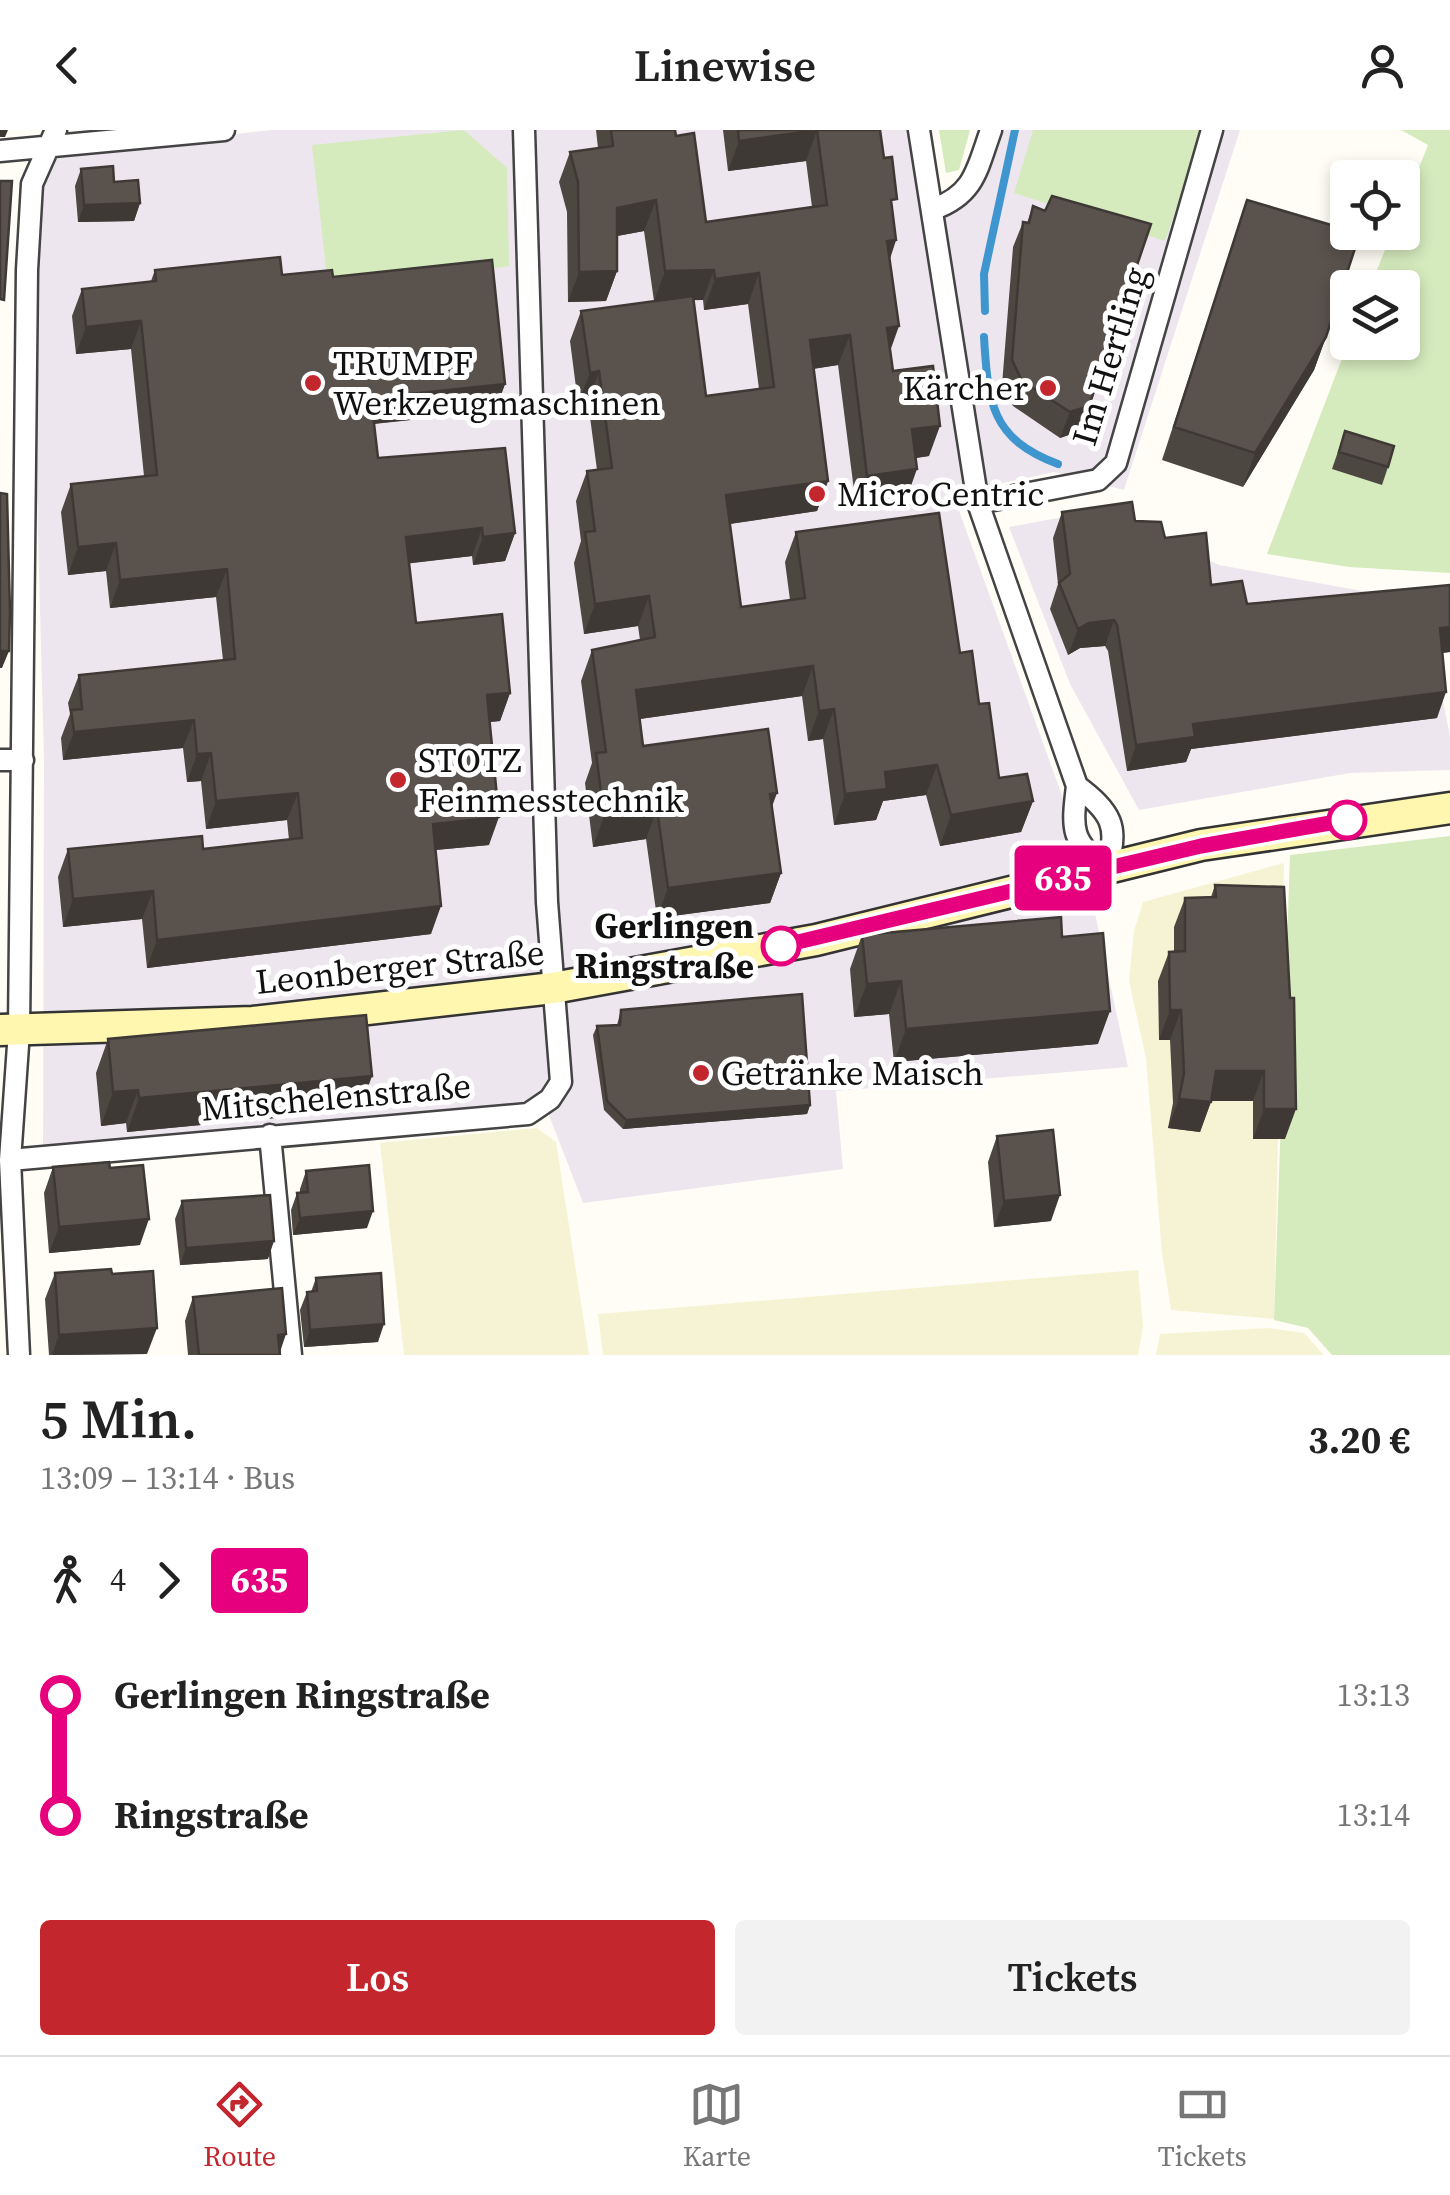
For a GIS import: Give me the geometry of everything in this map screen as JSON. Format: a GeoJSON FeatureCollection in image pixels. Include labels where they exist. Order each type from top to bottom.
{"type":"FeatureCollection","features":[{"type":"Feature","properties":{"kind":"main road","name":"Leonberger Straße"},"geometry":{"type":"LineString","coordinates":[[10,1030],[253,1022],[553,988],[816,940],[1201,846],[1450,808]]}},
{"type":"Feature","properties":{"kind":"street"},"geometry":{"type":"LineString","coordinates":[[0,152],[52,138],[224,130]]}},
{"type":"Feature","properties":{"kind":"street"},"geometry":{"type":"LineString","coordinates":[[524,130],[553,988]]}},
{"type":"Feature","properties":{"kind":"street"},"geometry":{"type":"LineString","coordinates":[[919,130],[978,504],[1014,616],[1077,786],[1074,828],[1082,850],[1106,868],[1116,842],[1111,823],[1098,801],[1077,786]]}},
{"type":"Feature","properties":{"kind":"street"},"geometry":{"type":"LineString","coordinates":[[934,209],[960,200],[975,175],[991,130]]}},
{"type":"Feature","properties":{"kind":"street","name":"Im Hertling"},"geometry":{"type":"LineString","coordinates":[[978,504],[1098,480],[1116,463],[1212,130]]}},
{"type":"Feature","properties":{"kind":"street"},"geometry":{"type":"LineString","coordinates":[[19,1355],[10,1160],[10,1030],[22,760],[26,270],[32,184],[52,138]]}},
{"type":"Feature","properties":{"kind":"street"},"geometry":{"type":"LineString","coordinates":[[0,760],[22,760]]}},
{"type":"Feature","properties":{"kind":"street","name":"Mitschelenstraße"},"geometry":{"type":"LineString","coordinates":[[10,1160],[528,1114],[550,1099],[562,1082],[553,988]]}},
{"type":"Feature","properties":{"kind":"street"},"geometry":{"type":"LineString","coordinates":[[270,1135],[292,1355]]}},
{"type":"Feature","properties":{"kind":"shaded area"},"geometry":{"type":"Polygon","coordinates":[[[272,130],[912,130],[933,208],[975,175],[995,130],[1240,130],[1124,490],[1054,472],[953,494],[1081,848],[1128,1067],[836,1091],[843,1169],[583,1203],[547,1110],[43,1149],[44,760],[28,157],[272,130]]]}},
{"type":"Feature","properties":{"kind":"shaded area"},"geometry":{"type":"Polygon","coordinates":[[[1106,509],[1219,565],[1423,602],[1450,736],[1450,770],[1350,773],[1139,810],[1070,684],[1009,527],[1106,509]]]}},
{"type":"Feature","properties":{"kind":"shaded area"},"geometry":{"type":"Polygon","coordinates":[[[1284,863],[1274,1319],[1171,1310],[1162,1253],[1146,1058],[1129,981],[1134,931],[1143,902],[1284,863]]]}},
{"type":"Feature","properties":{"kind":"shaded area"},"geometry":{"type":"Polygon","coordinates":[[[537,1128],[556,1142],[589,1355],[404,1355],[380,1143],[537,1128]]]}},
{"type":"Feature","properties":{"kind":"shaded area"},"geometry":{"type":"Polygon","coordinates":[[[1138,1270],[1143,1327],[1138,1355],[603,1355],[598,1314],[1138,1270]]]}},
{"type":"Feature","properties":{"kind":"shaded area"},"geometry":{"type":"Polygon","coordinates":[[[1269,1328],[1304,1333],[1324,1355],[1156,1355],[1160,1334],[1269,1328]]]}},
{"type":"Feature","properties":{"kind":"green space"},"geometry":{"type":"Polygon","coordinates":[[[464,130],[507,168],[509,266],[329,294],[312,145],[464,130]]]}},
{"type":"Feature","properties":{"kind":"green space"},"geometry":{"type":"Polygon","coordinates":[[[939,130],[970,130],[959,170],[946,173],[939,130]]]}},
{"type":"Feature","properties":{"kind":"green space"},"geometry":{"type":"Polygon","coordinates":[[[1033,130],[1203,130],[1165,241],[1014,193],[1033,130]]]}},
{"type":"Feature","properties":{"kind":"green space"},"geometry":{"type":"Polygon","coordinates":[[[1401,130],[1450,130],[1450,573],[1349,567],[1267,554],[1341,360],[1420,360],[1420,270],[1377,270],[1385,250],[1420,250],[1420,165],[1428,145],[1401,130]]]}},
{"type":"Feature","properties":{"kind":"green space"},"geometry":{"type":"Polygon","coordinates":[[[1450,836],[1450,1355],[1332,1355],[1308,1328],[1274,1320],[1290,855],[1450,836]]]}},
{"type":"Feature","properties":{"kind":"building"},"geometry":{"type":"Polygon","coordinates":[[[611,130],[675,130],[676,136],[694,133],[706,222],[827,205],[817,130],[880,130],[884,158],[892,157],[897,199],[891,200],[896,240],[887,241],[899,326],[887,328],[893,371],[933,366],[940,426],[912,429],[917,469],[867,476],[850,335],[810,340],[828,481],[726,495],[741,607],[805,598],[796,532],[939,513],[960,653],[972,651],[979,704],[989,703],[999,778],[1027,774],[1033,801],[951,815],[937,765],[885,772],[887,789],[845,794],[834,709],[819,711],[813,666],[636,690],[643,746],[768,729],[777,793],[770,794],[781,873],[668,888],[657,809],[604,816],[596,753],[606,752],[592,650],[655,637],[649,596],[595,604],[585,532],[595,531],[587,471],[612,468],[599,371],[590,373],[581,311],[693,296],[706,396],[774,387],[759,273],[715,279],[714,270],[665,271],[656,200],[617,208],[617,271],[579,272],[578,182],[570,152],[613,146],[611,130]]]}},
{"type":"Feature","properties":{"kind":"building"},"geometry":{"type":"Polygon","coordinates":[[[738,130],[817,130],[739,141],[738,130]]]}},
{"type":"Feature","properties":{"kind":"building"},"geometry":{"type":"Polygon","coordinates":[[[113,166],[114,182],[138,180],[140,203],[84,205],[81,169],[113,166]]]}},
{"type":"Feature","properties":{"kind":"building"},"geometry":{"type":"Polygon","coordinates":[[[0,181],[12,181],[4,300],[0,299],[0,181]]]}},
{"type":"Feature","properties":{"kind":"building"},"geometry":{"type":"Polygon","coordinates":[[[1052,196],[1151,224],[1089,406],[1070,412],[1022,381],[1012,360],[1023,222],[1029,223],[1033,206],[1045,211],[1052,196]]]}},
{"type":"Feature","properties":{"kind":"building"},"geometry":{"type":"Polygon","coordinates":[[[1247,200],[1330,225],[1330,250],[1354,250],[1348,270],[1330,270],[1330,325],[1326,337],[1255,453],[1174,427],[1247,200]]]}},
{"type":"Feature","properties":{"kind":"building"},"geometry":{"type":"Polygon","coordinates":[[[280,257],[282,275],[332,270],[333,277],[492,260],[505,384],[371,398],[378,458],[505,448],[515,533],[483,537],[482,528],[406,537],[416,623],[502,614],[510,693],[487,695],[499,817],[433,824],[441,906],[157,940],[153,891],[73,899],[68,849],[202,836],[203,849],[302,838],[298,793],[216,801],[211,753],[197,754],[194,720],[74,732],[71,710],[82,709],[79,675],[235,659],[227,569],[120,580],[116,543],[78,547],[71,484],[157,475],[141,321],[86,327],[82,289],[156,281],[155,270],[280,257]]]}},
{"type":"Feature","properties":{"kind":"building"},"geometry":{"type":"Polygon","coordinates":[[[1345,431],[1394,446],[1388,467],[1339,452],[1345,431]]]}},
{"type":"Feature","properties":{"kind":"building"},"geometry":{"type":"Polygon","coordinates":[[[0,493],[7,494],[9,651],[0,651],[0,493]]]}},
{"type":"Feature","properties":{"kind":"building"},"geometry":{"type":"Polygon","coordinates":[[[1132,502],[1135,521],[1161,522],[1165,538],[1206,533],[1211,585],[1242,581],[1247,604],[1450,585],[1450,627],[1440,628],[1446,692],[1193,724],[1195,737],[1136,745],[1117,625],[1114,620],[1089,623],[1078,629],[1059,583],[1070,574],[1062,512],[1132,502]]]}},
{"type":"Feature","properties":{"kind":"building"},"geometry":{"type":"Polygon","coordinates":[[[1215,885],[1284,887],[1290,998],[1294,998],[1296,1109],[1264,1109],[1264,1071],[1216,1071],[1211,1102],[1179,1099],[1184,1073],[1181,1010],[1170,1010],[1169,952],[1185,951],[1185,898],[1216,897],[1215,885]]]}},
{"type":"Feature","properties":{"kind":"building"},"geometry":{"type":"Polygon","coordinates":[[[1061,917],[1062,937],[1103,933],[1110,1011],[906,1029],[901,981],[867,984],[862,935],[1061,917]]]}},
{"type":"Feature","properties":{"kind":"building","name":"Getränke Maisch"},"geometry":{"type":"Polygon","coordinates":[[[802,994],[810,1105],[626,1120],[607,1101],[597,1026],[620,1025],[621,1010],[802,994]]]}},
{"type":"Feature","properties":{"kind":"building"},"geometry":{"type":"Polygon","coordinates":[[[366,1015],[372,1076],[139,1098],[138,1090],[113,1092],[108,1039],[366,1015]]]}},
{"type":"Feature","properties":{"kind":"building"},"geometry":{"type":"Polygon","coordinates":[[[1053,1130],[1060,1195],[1004,1201],[997,1136],[1053,1130]]]}},
{"type":"Feature","properties":{"kind":"building"},"geometry":{"type":"Polygon","coordinates":[[[109,1162],[110,1168],[143,1165],[149,1219],[59,1227],[53,1167],[109,1162]]]}},
{"type":"Feature","properties":{"kind":"building"},"geometry":{"type":"Polygon","coordinates":[[[369,1165],[373,1211],[300,1218],[297,1193],[308,1192],[306,1171],[369,1165]]]}},
{"type":"Feature","properties":{"kind":"building"},"geometry":{"type":"Polygon","coordinates":[[[270,1195],[274,1241],[186,1248],[182,1201],[270,1195]]]}},
{"type":"Feature","properties":{"kind":"building"},"geometry":{"type":"Polygon","coordinates":[[[111,1269],[112,1274],[153,1271],[157,1328],[59,1335],[55,1273],[111,1269]]]}},
{"type":"Feature","properties":{"kind":"building"},"geometry":{"type":"Polygon","coordinates":[[[381,1273],[384,1324],[310,1330],[307,1292],[317,1291],[316,1278],[381,1273]]]}},
{"type":"Feature","properties":{"kind":"building"},"geometry":{"type":"Polygon","coordinates":[[[282,1288],[286,1334],[278,1335],[280,1355],[199,1355],[193,1297],[282,1288]]]}},
{"type":"Feature","properties":{"kind":"waterway"},"geometry":{"type":"LineString","coordinates":[[985,311],[984,274],[1015,130]]}},
{"type":"Feature","properties":{"kind":"waterway"},"geometry":{"type":"LineString","coordinates":[[984,337],[988,381],[997,416],[1019,443],[1058,464]]}},
{"type":"Feature","properties":{"kind":"bus line","name":"635"},"geometry":{"type":"LineString","coordinates":[[781,946],[1201,846],[1347,820]]}},
{"type":"Feature","properties":{"kind":"place","name":"TRUMPF Werkzeugmaschinen"},"geometry":{"type":"Point","coordinates":[313,383]}},
{"type":"Feature","properties":{"kind":"place","name":"Kärcher"},"geometry":{"type":"Point","coordinates":[1048,388]}},
{"type":"Feature","properties":{"kind":"place","name":"MicroCentric"},"geometry":{"type":"Point","coordinates":[817,494]}},
{"type":"Feature","properties":{"kind":"place","name":"STOTZ Feinmesstechnik"},"geometry":{"type":"Point","coordinates":[398,780]}},
{"type":"Feature","properties":{"kind":"place","name":"Gerlingen Ringstraße"},"geometry":{"type":"Point","coordinates":[781,946]}},
{"type":"Feature","properties":{"kind":"place","name":"Getränke Maisch"},"geometry":{"type":"Point","coordinates":[701,1073]}}]}
